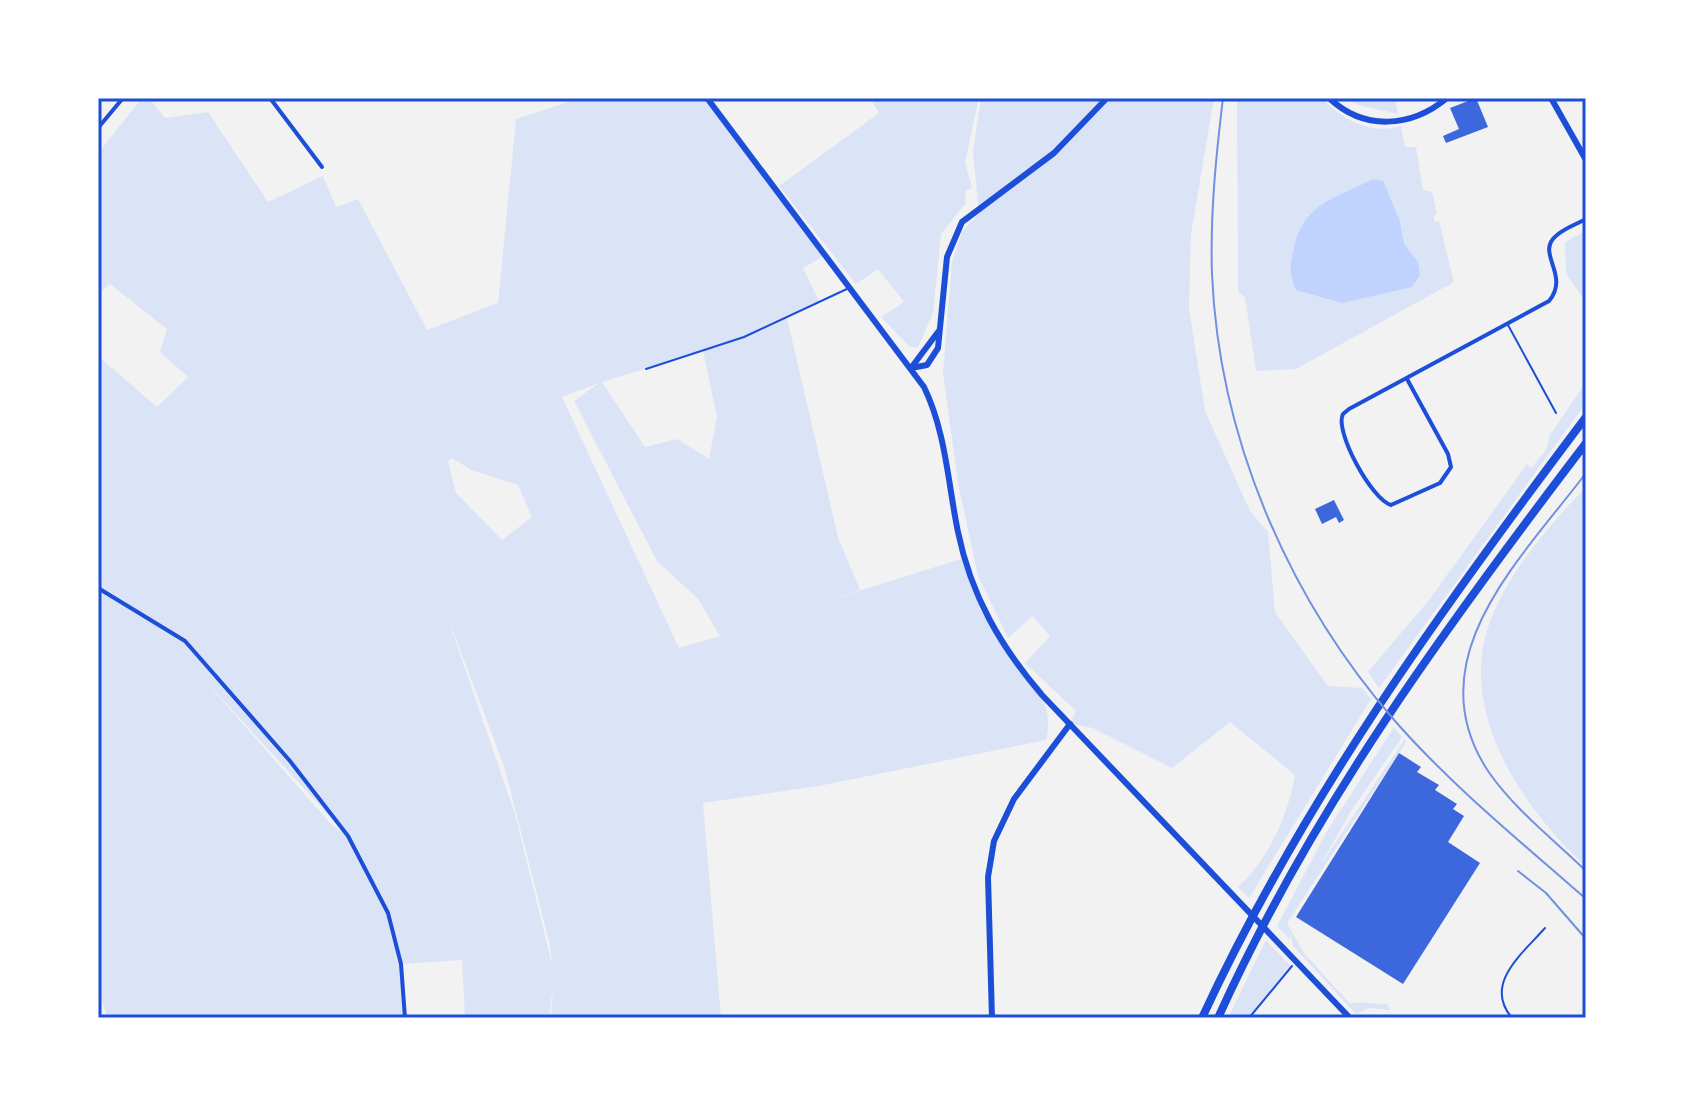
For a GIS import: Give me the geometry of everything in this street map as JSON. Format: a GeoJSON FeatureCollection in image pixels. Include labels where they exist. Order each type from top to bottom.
{"type":"FeatureCollection","features":[{"type":"Feature","properties":{"kind":"highway"},"geometry":{"type":"LineString","coordinates":[[1202,1018],[1265,890],[1344,755],[1450,600],[1586,417]]}},
{"type":"Feature","properties":{"kind":"highway"},"geometry":{"type":"LineString","coordinates":[[1218,1018],[1292,871],[1363,753],[1471,597],[1586,443]]}},
{"type":"Feature","properties":{"kind":"street"},"geometry":{"type":"LineString","coordinates":[[98,128],[123,98]]}},
{"type":"Feature","properties":{"kind":"street"},"geometry":{"type":"LineString","coordinates":[[270,98],[322,167]]}},
{"type":"Feature","properties":{"kind":"street"},"geometry":{"type":"LineString","coordinates":[[707,98],[911,368],[936,418],[964,558],[980,603],[1010,655],[1070,724],[1350,1018]]}},
{"type":"Feature","properties":{"kind":"street"},"geometry":{"type":"LineString","coordinates":[[911,368],[920,368],[933,358],[940,341],[947,257],[962,222],[1047,159],[1107,98]]}},
{"type":"Feature","properties":{"kind":"street"},"geometry":{"type":"LineString","coordinates":[[1329,98],[1360,118],[1389,122],[1421,115],[1447,98]]}},
{"type":"Feature","properties":{"kind":"street"},"geometry":{"type":"LineString","coordinates":[[1551,98],[1586,160]]}},
{"type":"Feature","properties":{"kind":"street"},"geometry":{"type":"LineString","coordinates":[[1407,379],[1448,454],[1451,467],[1443,481],[1391,505],[1375,495],[1339,424],[1346,411],[1549,301],[1557,291],[1559,278],[1549,257],[1549,245],[1555,235],[1586,219]]}},
{"type":"Feature","properties":{"kind":"street"},"geometry":{"type":"LineString","coordinates":[[911,368],[940,329]]}},
{"type":"Feature","properties":{"kind":"street"},"geometry":{"type":"LineString","coordinates":[[98,588],[185,641],[290,761],[348,836],[376,884],[401,964],[405,1018]]}},
{"type":"Feature","properties":{"kind":"street"},"geometry":{"type":"LineString","coordinates":[[992,1018],[988,877],[994,841],[1014,799],[1070,724]]}},
{"type":"Feature","properties":{"kind":"lane"},"geometry":{"type":"LineString","coordinates":[[646,369],[744,337],[850,288]]}},
{"type":"Feature","properties":{"kind":"lane"},"geometry":{"type":"LineString","coordinates":[[1507,324],[1556,413]]}},
{"type":"Feature","properties":{"kind":"lane"},"geometry":{"type":"LineString","coordinates":[[1512,1018],[1500,997],[1501,983],[1545,928]]}},
{"type":"Feature","properties":{"kind":"path"},"geometry":{"type":"LineString","coordinates":[[1249,1018],[1293,965]]}},
{"type":"Feature","properties":{"kind":"shaded area"},"geometry":{"type":"Polygon","coordinates":[[[142,98],[149,98],[165,118],[208,112],[268,202],[323,176],[336,207],[358,199],[427,330],[498,303],[516,119],[581,98],[704,98],[825,255],[803,268],[820,303],[787,318],[838,537],[860,590],[811,606],[964,558],[989,621],[1031,677],[1046,707],[1046,740],[819,786],[703,803],[721,1018],[551,1018],[553,985],[549,1018],[465,1018],[462,960],[402,964],[405,1018],[107,1018],[102,1001],[98,1002],[98,356],[157,407],[188,377],[160,352],[167,329],[110,284],[98,295],[98,153],[142,98]],[[703,351],[602,382],[645,447],[677,439],[709,459],[717,417],[703,351]],[[599,383],[562,397],[679,648],[720,636],[698,599],[657,561],[574,401],[599,383]],[[452,458],[448,461],[456,493],[502,540],[532,517],[518,485],[471,470],[452,458]],[[446,613],[515,814],[552,964],[550,945],[504,766],[446,613]],[[200,675],[330,823],[344,832],[200,675]]]}},
{"type":"Feature","properties":{"kind":"shaded area"},"geometry":{"type":"Polygon","coordinates":[[[870,98],[979,98],[965,162],[972,188],[965,191],[966,203],[941,234],[933,313],[918,347],[910,347],[881,317],[904,302],[878,269],[856,284],[779,186],[879,113],[870,98]]]}},
{"type":"Feature","properties":{"kind":"shaded area"},"geometry":{"type":"Polygon","coordinates":[[[981,98],[1214,98],[1191,234],[1189,308],[1205,411],[1250,511],[1268,532],[1275,612],[1328,686],[1362,688],[1371,699],[1249,898],[1238,887],[1249,877],[1275,836],[1288,805],[1295,775],[1230,722],[1172,768],[1093,728],[1070,724],[1076,711],[1025,663],[1050,636],[1033,616],[1008,638],[978,576],[958,483],[943,373],[952,262],[962,232],[979,213],[973,152],[981,98]]]}},
{"type":"Feature","properties":{"kind":"shaded area"},"geometry":{"type":"Polygon","coordinates":[[[1237,98],[1322,98],[1338,113],[1357,124],[1378,129],[1401,126],[1405,147],[1416,147],[1423,190],[1432,192],[1437,214],[1433,216],[1435,222],[1439,221],[1454,282],[1296,369],[1256,371],[1245,297],[1238,292],[1237,98]],[[1305,215],[1418,262],[1404,244],[1400,221],[1305,215]]]}},
{"type":"Feature","properties":{"kind":"shaded area"},"geometry":{"type":"Polygon","coordinates":[[[1345,98],[1395,98],[1398,114],[1358,105],[1345,98]]]}},
{"type":"Feature","properties":{"kind":"shaded area"},"geometry":{"type":"Polygon","coordinates":[[[1586,231],[1586,303],[1566,273],[1565,242],[1586,231]]]}},
{"type":"Feature","properties":{"kind":"shaded area"},"geometry":{"type":"Polygon","coordinates":[[[1586,382],[1586,403],[1379,688],[1368,672],[1429,600],[1527,464],[1531,468],[1546,450],[1550,435],[1586,382]]]}},
{"type":"Feature","properties":{"kind":"shaded area"},"geometry":{"type":"Polygon","coordinates":[[[1586,487],[1586,867],[1561,842],[1517,784],[1487,719],[1481,684],[1483,649],[1501,597],[1534,546],[1586,487]]]}},
{"type":"Feature","properties":{"kind":"shaded area"},"geometry":{"type":"Polygon","coordinates":[[[1394,727],[1402,737],[1351,811],[1321,864],[1405,739],[1406,742],[1287,923],[1304,953],[1350,1004],[1387,1004],[1390,1010],[1369,1008],[1356,1014],[1293,946],[1289,928],[1290,940],[1277,926],[1326,833],[1394,727]]]}},
{"type":"Feature","properties":{"kind":"shaded area"},"geometry":{"type":"Polygon","coordinates":[[[1266,940],[1284,959],[1282,963],[1286,960],[1290,966],[1248,1018],[1228,1018],[1266,940]]]}},
{"type":"Feature","properties":{"kind":"water"},"geometry":{"type":"Polygon","coordinates":[[[1373,179],[1383,181],[1400,221],[1404,244],[1418,262],[1420,275],[1412,287],[1342,303],[1296,290],[1291,274],[1292,259],[1298,233],[1305,221],[1323,204],[1373,179]]]}},
{"type":"Feature","properties":{"kind":"building"},"geometry":{"type":"Polygon","coordinates":[[[1476,98],[1488,127],[1446,143],[1443,136],[1459,129],[1450,108],[1476,98]]]}},
{"type":"Feature","properties":{"kind":"building"},"geometry":{"type":"Polygon","coordinates":[[[1334,500],[1344,520],[1339,523],[1336,517],[1322,524],[1315,509],[1334,500]]]}},
{"type":"Feature","properties":{"kind":"building"},"geometry":{"type":"Polygon","coordinates":[[[1399,753],[1421,767],[1417,772],[1439,785],[1435,790],[1457,804],[1453,809],[1464,816],[1448,842],[1480,863],[1403,984],[1296,917],[1399,753]]]}},
{"type":"Feature","properties":{"kind":"railway"},"geometry":{"type":"LineString","coordinates":[[1223,98],[1212,230],[1217,335],[1228,396],[1266,513],[1292,569],[1322,622],[1395,721],[1463,791],[1586,899]]}},
{"type":"Feature","properties":{"kind":"railway"},"geometry":{"type":"LineString","coordinates":[[1586,473],[1507,575],[1485,612],[1470,650],[1463,689],[1468,730],[1488,771],[1522,811],[1586,871]]}},
{"type":"Feature","properties":{"kind":"railway"},"geometry":{"type":"LineString","coordinates":[[1518,871],[1546,893],[1586,939]]}}]}
